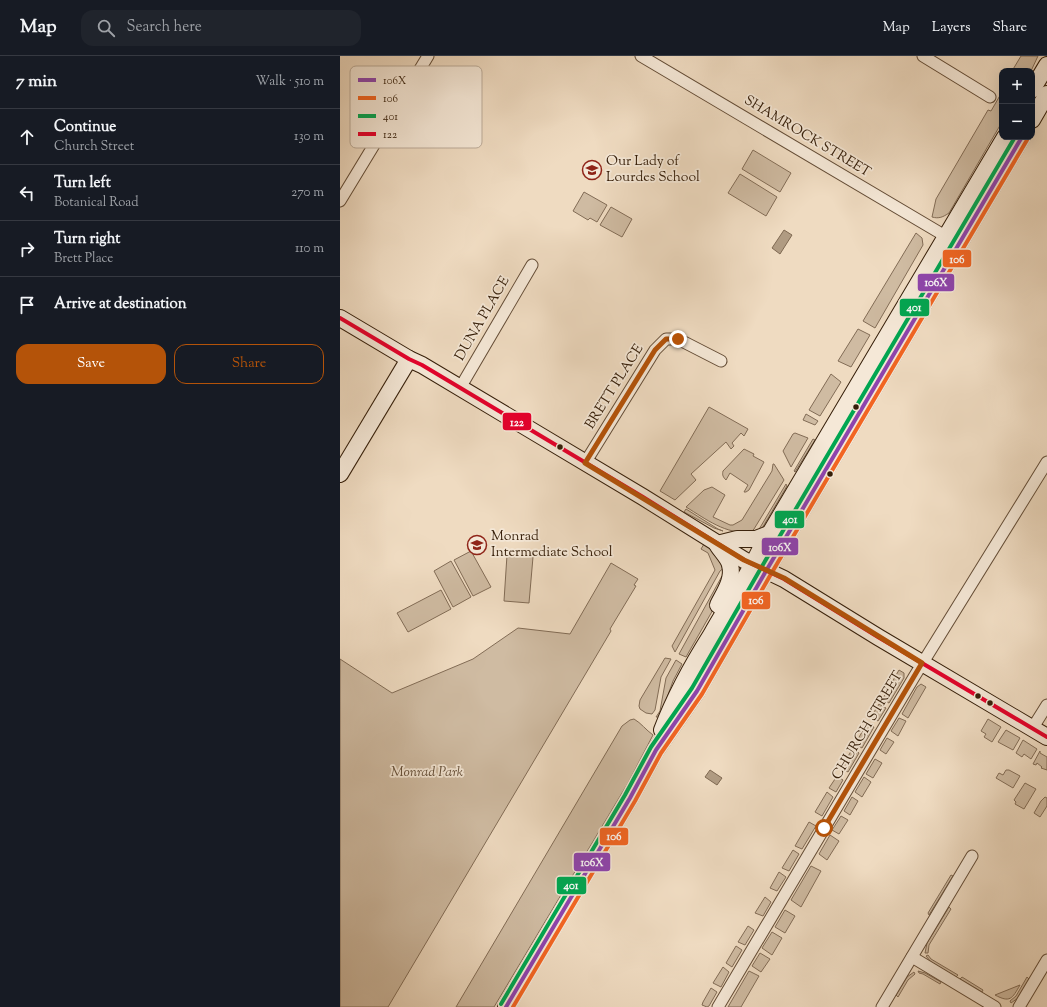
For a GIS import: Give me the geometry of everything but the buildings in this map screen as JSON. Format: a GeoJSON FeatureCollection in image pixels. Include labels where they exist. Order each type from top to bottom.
{"type":"FeatureCollection","features":[{"type":"Feature","properties":{"kind":"main road"},"geometry":{"type":"LineString","coordinates":[[1035,85],[1047,65]]}},
{"type":"Feature","properties":{"kind":"main road"},"geometry":{"type":"LineString","coordinates":[[1035,115],[1047,94]]}},
{"type":"Feature","properties":{"kind":"main road"},"geometry":{"type":"LineString","coordinates":[[506,1007],[630,798],[656,750],[697,691],[760,568],[952,240],[1002,140]]}},
{"type":"Feature","properties":{"kind":"main road"},"geometry":{"type":"LineString","coordinates":[[656,750],[662,729],[692,666],[760,568],[769,534],[952,240],[1020,140]]}},
{"type":"Feature","properties":{"kind":"main road"},"geometry":{"type":"LineString","coordinates":[[340,318],[409,360],[422,365],[717,544],[760,568],[784,578],[922,663],[1047,737]]}},
{"type":"Feature","properties":{"kind":"main road"},"geometry":{"type":"LineString","coordinates":[[340,474],[409,360]]}},
{"type":"Feature","properties":{"kind":"main road"},"geometry":{"type":"LineString","coordinates":[[717,544],[737,539],[756,539],[769,534]]}},
{"type":"Feature","properties":{"kind":"main road"},"geometry":{"type":"LineString","coordinates":[[672,706],[684,667],[728,588],[730,580],[730,565],[717,544]]}},
{"type":"Feature","properties":{"kind":"street"},"geometry":{"type":"LineString","coordinates":[[422,66],[428,56]]}},
{"type":"Feature","properties":{"kind":"street","name":"SHAMROCK STREET"},"geometry":{"type":"LineString","coordinates":[[641,56],[952,240]]}},
{"type":"Feature","properties":{"kind":"street"},"geometry":{"type":"LineString","coordinates":[[923,56],[990,97]]}},
{"type":"Feature","properties":{"kind":"street"},"geometry":{"type":"LineString","coordinates":[[340,201],[372,148]]}},
{"type":"Feature","properties":{"kind":"street","name":"DUNA PLACE"},"geometry":{"type":"LineString","coordinates":[[460,388],[532,265]]}},
{"type":"Feature","properties":{"kind":"street","name":"BRETT PLACE"},"geometry":{"type":"LineString","coordinates":[[585,463],[655,350],[666,339],[678,339],[721,361]]}},
{"type":"Feature","properties":{"kind":"street","name":"CHURCH STREET"},"geometry":{"type":"LineString","coordinates":[[718,1007],[922,663],[1047,462]]}},
{"type":"Feature","properties":{"kind":"street"},"geometry":{"type":"LineString","coordinates":[[1032,729],[1047,704]]}},
{"type":"Feature","properties":{"kind":"street"},"geometry":{"type":"LineString","coordinates":[[882,1007],[972,856]]}},
{"type":"Feature","properties":{"kind":"street"},"geometry":{"type":"LineString","coordinates":[[912,957],[995,1007]]}},
{"type":"Feature","properties":{"kind":"street"},"geometry":{"type":"LineString","coordinates":[[1019,1007],[1047,960]]}},
{"type":"Feature","properties":{"kind":"green space"},"geometry":{"type":"Polygon","coordinates":[[[1021,56],[1038,56],[1032,68],[1014,68],[1021,56]]]}},
{"type":"Feature","properties":{"kind":"green space"},"geometry":{"type":"Polygon","coordinates":[[[999,97],[999,127],[949,213],[945,216],[937,218],[932,217],[936,199],[988,110],[991,111],[999,97]]]}},
{"type":"Feature","properties":{"kind":"green space"},"geometry":{"type":"Polygon","coordinates":[[[753,150],[791,173],[780,192],[742,169],[753,150]]]}},
{"type":"Feature","properties":{"kind":"green space"},"geometry":{"type":"Polygon","coordinates":[[[740,174],[777,197],[766,216],[728,193],[740,174]]]}},
{"type":"Feature","properties":{"kind":"green space"},"geometry":{"type":"Polygon","coordinates":[[[584,192],[607,205],[597,222],[590,218],[588,220],[573,211],[584,192]]]}},
{"type":"Feature","properties":{"kind":"green space"},"geometry":{"type":"Polygon","coordinates":[[[611,207],[632,219],[622,237],[600,225],[611,207]]]}},
{"type":"Feature","properties":{"kind":"green space"},"geometry":{"type":"Polygon","coordinates":[[[916,233],[922,238],[923,245],[875,328],[863,321],[916,233]]]}},
{"type":"Feature","properties":{"kind":"green space"},"geometry":{"type":"Polygon","coordinates":[[[858,329],[870,335],[851,367],[838,361],[858,329]]]}},
{"type":"Feature","properties":{"kind":"green space"},"geometry":{"type":"Polygon","coordinates":[[[831,374],[841,382],[820,416],[809,410],[831,374]]]}},
{"type":"Feature","properties":{"kind":"green space"},"geometry":{"type":"Polygon","coordinates":[[[709,407],[748,429],[744,436],[741,433],[732,443],[734,446],[731,449],[726,442],[691,474],[696,480],[675,500],[660,491],[709,407]]]}},
{"type":"Feature","properties":{"kind":"green space"},"geometry":{"type":"Polygon","coordinates":[[[806,414],[818,421],[815,425],[803,420],[806,414]]]}},
{"type":"Feature","properties":{"kind":"green space"},"geometry":{"type":"Polygon","coordinates":[[[795,433],[808,438],[791,467],[783,451],[795,433]]]}},
{"type":"Feature","properties":{"kind":"green space"},"geometry":{"type":"Polygon","coordinates":[[[813,439],[815,440],[795,472],[794,471],[813,439]]]}},
{"type":"Feature","properties":{"kind":"green space"},"geometry":{"type":"Polygon","coordinates":[[[744,449],[754,454],[753,456],[764,462],[749,490],[746,492],[744,492],[748,485],[730,473],[726,480],[723,477],[723,471],[744,449]]]}},
{"type":"Feature","properties":{"kind":"green space"},"geometry":{"type":"Polygon","coordinates":[[[773,464],[784,480],[751,532],[725,529],[686,507],[704,490],[712,487],[725,495],[713,517],[733,525],[742,520],[772,471],[773,464]]]}},
{"type":"Feature","properties":{"kind":"green space"},"geometry":{"type":"Polygon","coordinates":[[[786,484],[787,486],[761,530],[758,531],[786,484]]]}},
{"type":"Feature","properties":{"kind":"green space"},"geometry":{"type":"Polygon","coordinates":[[[686,509],[723,531],[714,528],[684,512],[686,509]]]}},
{"type":"Feature","properties":{"kind":"green space"},"geometry":{"type":"Polygon","coordinates":[[[704,544],[711,548],[725,567],[720,571],[675,652],[672,646],[715,570],[708,553],[701,549],[704,544]]]}},
{"type":"Feature","properties":{"kind":"green space"},"geometry":{"type":"Polygon","coordinates":[[[471,551],[491,587],[473,596],[454,560],[471,551]]]}},
{"type":"Feature","properties":{"kind":"green space"},"geometry":{"type":"Polygon","coordinates":[[[507,555],[533,557],[529,603],[504,601],[507,555]]]}},
{"type":"Feature","properties":{"kind":"green space"},"geometry":{"type":"Polygon","coordinates":[[[451,561],[471,597],[453,607],[434,571],[451,561]]]}},
{"type":"Feature","properties":{"kind":"green space","name":"Monrad Park"},"geometry":{"type":"Polygon","coordinates":[[[611,563],[638,579],[634,585],[636,586],[610,629],[611,631],[388,1007],[340,1007],[340,659],[392,693],[473,659],[518,628],[570,634],[611,563]]]}},
{"type":"Feature","properties":{"kind":"green space"},"geometry":{"type":"Polygon","coordinates":[[[722,576],[722,594],[686,657],[679,654],[722,576]]]}},
{"type":"Feature","properties":{"kind":"green space"},"geometry":{"type":"Polygon","coordinates":[[[441,590],[451,609],[408,632],[397,613],[441,590]]]}},
{"type":"Feature","properties":{"kind":"green space"},"geometry":{"type":"Polygon","coordinates":[[[665,658],[671,659],[661,677],[655,710],[652,714],[646,713],[640,709],[640,700],[665,658]]]}},
{"type":"Feature","properties":{"kind":"green space"},"geometry":{"type":"Polygon","coordinates":[[[676,660],[682,664],[673,681],[660,717],[656,717],[660,711],[666,678],[676,660]]]}},
{"type":"Feature","properties":{"kind":"green space"},"geometry":{"type":"Polygon","coordinates":[[[899,670],[904,673],[904,678],[889,703],[882,700],[899,670]]]}},
{"type":"Feature","properties":{"kind":"green space"},"geometry":{"type":"Polygon","coordinates":[[[921,684],[926,687],[908,718],[902,714],[917,687],[921,684]]]}},
{"type":"Feature","properties":{"kind":"green space"},"geometry":{"type":"Polygon","coordinates":[[[879,704],[886,708],[878,721],[871,717],[879,704]]]}},
{"type":"Feature","properties":{"kind":"green space"},"geometry":{"type":"Polygon","coordinates":[[[899,718],[906,721],[898,736],[891,731],[899,718]]]}},
{"type":"Feature","properties":{"kind":"green space"},"geometry":{"type":"Polygon","coordinates":[[[634,719],[653,735],[628,783],[494,1007],[456,1007],[622,726],[634,719]]]}},
{"type":"Feature","properties":{"kind":"green space"},"geometry":{"type":"Polygon","coordinates":[[[988,719],[1001,727],[992,742],[984,737],[986,734],[981,731],[988,719]]]}},
{"type":"Feature","properties":{"kind":"green space"},"geometry":{"type":"Polygon","coordinates":[[[868,722],[874,727],[862,748],[855,744],[868,722]]]}},
{"type":"Feature","properties":{"kind":"green space"},"geometry":{"type":"Polygon","coordinates":[[[1006,730],[1020,738],[1013,750],[998,742],[1006,730]]]}},
{"type":"Feature","properties":{"kind":"green space"},"geometry":{"type":"Polygon","coordinates":[[[887,738],[894,742],[886,754],[880,750],[887,738]]]}},
{"type":"Feature","properties":{"kind":"green space"},"geometry":{"type":"Polygon","coordinates":[[[1023,740],[1037,749],[1031,759],[1024,754],[1022,757],[1016,753],[1023,740]]]}},
{"type":"Feature","properties":{"kind":"green space"},"geometry":{"type":"Polygon","coordinates":[[[853,748],[859,753],[848,772],[841,768],[853,748]]]}},
{"type":"Feature","properties":{"kind":"green space"},"geometry":{"type":"Polygon","coordinates":[[[1040,751],[1040,753],[1047,757],[1047,770],[1041,768],[1042,767],[1037,763],[1036,765],[1033,764],[1040,751]]]}},
{"type":"Feature","properties":{"kind":"green space"},"geometry":{"type":"Polygon","coordinates":[[[875,759],[882,763],[873,778],[866,774],[875,759]]]}},
{"type":"Feature","properties":{"kind":"green space"},"geometry":{"type":"Polygon","coordinates":[[[1006,770],[1020,776],[1013,788],[996,778],[999,773],[1003,775],[1006,770]]]}},
{"type":"Feature","properties":{"kind":"green space"},"geometry":{"type":"Polygon","coordinates":[[[837,776],[843,780],[836,792],[829,788],[837,776]]]}},
{"type":"Feature","properties":{"kind":"green space"},"geometry":{"type":"Polygon","coordinates":[[[864,777],[871,782],[862,797],[855,792],[864,777]]]}},
{"type":"Feature","properties":{"kind":"green space"},"geometry":{"type":"Polygon","coordinates":[[[1025,783],[1036,789],[1024,809],[1015,804],[1016,802],[1014,800],[1025,783]]]}},
{"type":"Feature","properties":{"kind":"green space"},"geometry":{"type":"Polygon","coordinates":[[[827,792],[833,797],[822,816],[815,812],[827,792]]]}},
{"type":"Feature","properties":{"kind":"green space"},"geometry":{"type":"Polygon","coordinates":[[[852,797],[858,801],[850,815],[844,811],[852,797]]]}},
{"type":"Feature","properties":{"kind":"green space"},"geometry":{"type":"Polygon","coordinates":[[[1045,797],[1047,798],[1047,806],[1040,817],[1034,813],[1045,797]]]}},
{"type":"Feature","properties":{"kind":"green space"},"geometry":{"type":"Polygon","coordinates":[[[841,816],[848,820],[839,834],[832,830],[841,816]]]}},
{"type":"Feature","properties":{"kind":"green space"},"geometry":{"type":"Polygon","coordinates":[[[809,822],[816,826],[802,849],[795,846],[809,822]]]}},
{"type":"Feature","properties":{"kind":"green space"},"geometry":{"type":"Polygon","coordinates":[[[830,835],[839,841],[827,860],[819,854],[830,835]]]}},
{"type":"Feature","properties":{"kind":"green space"},"geometry":{"type":"Polygon","coordinates":[[[793,850],[799,854],[789,871],[782,868],[793,850]]]}},
{"type":"Feature","properties":{"kind":"green space"},"geometry":{"type":"Polygon","coordinates":[[[811,866],[821,871],[801,907],[791,900],[811,866]]]}},
{"type":"Feature","properties":{"kind":"green space"},"geometry":{"type":"Polygon","coordinates":[[[779,872],[786,877],[777,891],[770,888],[779,872]]]}},
{"type":"Feature","properties":{"kind":"green space"},"geometry":{"type":"Polygon","coordinates":[[[951,875],[953,876],[929,915],[928,913],[951,875]]]}},
{"type":"Feature","properties":{"kind":"green space"},"geometry":{"type":"Polygon","coordinates":[[[765,897],[771,902],[763,916],[755,913],[765,897]]]}},
{"type":"Feature","properties":{"kind":"green space"},"geometry":{"type":"Polygon","coordinates":[[[949,907],[951,909],[929,945],[928,953],[925,953],[927,943],[949,907]]]}},
{"type":"Feature","properties":{"kind":"green space"},"geometry":{"type":"Polygon","coordinates":[[[785,910],[795,916],[785,933],[775,927],[785,910]]]}},
{"type":"Feature","properties":{"kind":"green space"},"geometry":{"type":"Polygon","coordinates":[[[748,926],[754,930],[745,945],[738,942],[748,926]]]}},
{"type":"Feature","properties":{"kind":"green space"},"geometry":{"type":"Polygon","coordinates":[[[772,932],[782,938],[772,955],[762,948],[772,932]]]}},
{"type":"Feature","properties":{"kind":"green space"},"geometry":{"type":"Polygon","coordinates":[[[736,946],[742,950],[732,967],[726,963],[736,946]]]}},
{"type":"Feature","properties":{"kind":"green space"},"geometry":{"type":"Polygon","coordinates":[[[760,953],[770,959],[761,972],[752,966],[760,953]]]}},
{"type":"Feature","properties":{"kind":"green space"},"geometry":{"type":"Polygon","coordinates":[[[928,955],[931,959],[958,975],[956,977],[931,962],[926,956],[928,955]]]}},
{"type":"Feature","properties":{"kind":"green space"},"geometry":{"type":"Polygon","coordinates":[[[723,967],[729,972],[721,987],[713,983],[723,967]]]}},
{"type":"Feature","properties":{"kind":"green space"},"geometry":{"type":"Polygon","coordinates":[[[749,971],[759,976],[741,1007],[728,1007],[749,971]]]}},
{"type":"Feature","properties":{"kind":"green space"},"geometry":{"type":"Polygon","coordinates":[[[918,971],[925,973],[941,982],[940,984],[919,973],[918,971]]]}},
{"type":"Feature","properties":{"kind":"green space"},"geometry":{"type":"Polygon","coordinates":[[[914,972],[915,974],[908,980],[898,997],[896,995],[907,977],[914,972]]]}},
{"type":"Feature","properties":{"kind":"green space"},"geometry":{"type":"Polygon","coordinates":[[[962,977],[983,990],[982,992],[960,979],[962,977]]]}},
{"type":"Feature","properties":{"kind":"green space"},"geometry":{"type":"Polygon","coordinates":[[[1027,977],[1029,979],[1018,998],[1011,1003],[1010,1001],[1016,996],[1027,977]]]}},
{"type":"Feature","properties":{"kind":"green space"},"geometry":{"type":"Polygon","coordinates":[[[1020,985],[1015,994],[1010,998],[1004,999],[995,995],[1020,985]]]}},
{"type":"Feature","properties":{"kind":"green space"},"geometry":{"type":"Polygon","coordinates":[[[711,988],[717,992],[707,1007],[702,1005],[711,988]]]}},
{"type":"Feature","properties":{"kind":"shaded area"},"geometry":{"type":"Polygon","coordinates":[[[784,230],[792,235],[780,254],[772,248],[784,230]]]}},
{"type":"Feature","properties":{"kind":"shaded area"},"geometry":{"type":"Polygon","coordinates":[[[710,770],[722,778],[717,785],[705,777],[710,770]]]}},
{"type":"Feature","properties":{"kind":"transit line","name":"401"},"geometry":{"type":"LineString","coordinates":[[501,1004],[625,795],[651,747],[692,688],[1013,140]]}},
{"type":"Feature","properties":{"kind":"transit line","name":"106X"},"geometry":{"type":"LineString","coordinates":[[506,1007],[630,798],[656,750],[697,691],[766,571],[1020,140]]}},
{"type":"Feature","properties":{"kind":"transit line","name":"106"},"geometry":{"type":"LineString","coordinates":[[513,1007],[635,801],[661,753],[702,694],[771,574],[1027,140]]}},
{"type":"Feature","properties":{"kind":"transit line","name":"122"},"geometry":{"type":"LineString","coordinates":[[340,318],[409,359],[422,365],[643,497],[744,560],[784,579],[878,637],[1047,737]]}},
{"type":"Feature","properties":{"kind":"place","name":"Our Lady of Lourdes School"},"geometry":{"type":"Point","coordinates":[592,170]}},
{"type":"Feature","properties":{"kind":"place","name":"Monrad Intermediate School"},"geometry":{"type":"Point","coordinates":[477,545]}},
{"type":"Feature","properties":{"kind":"route"},"geometry":{"type":"LineString","coordinates":[[678,339],[666,339],[655,350],[585,463],[744,560],[784,578],[922,663],[824,828]]}}]}
